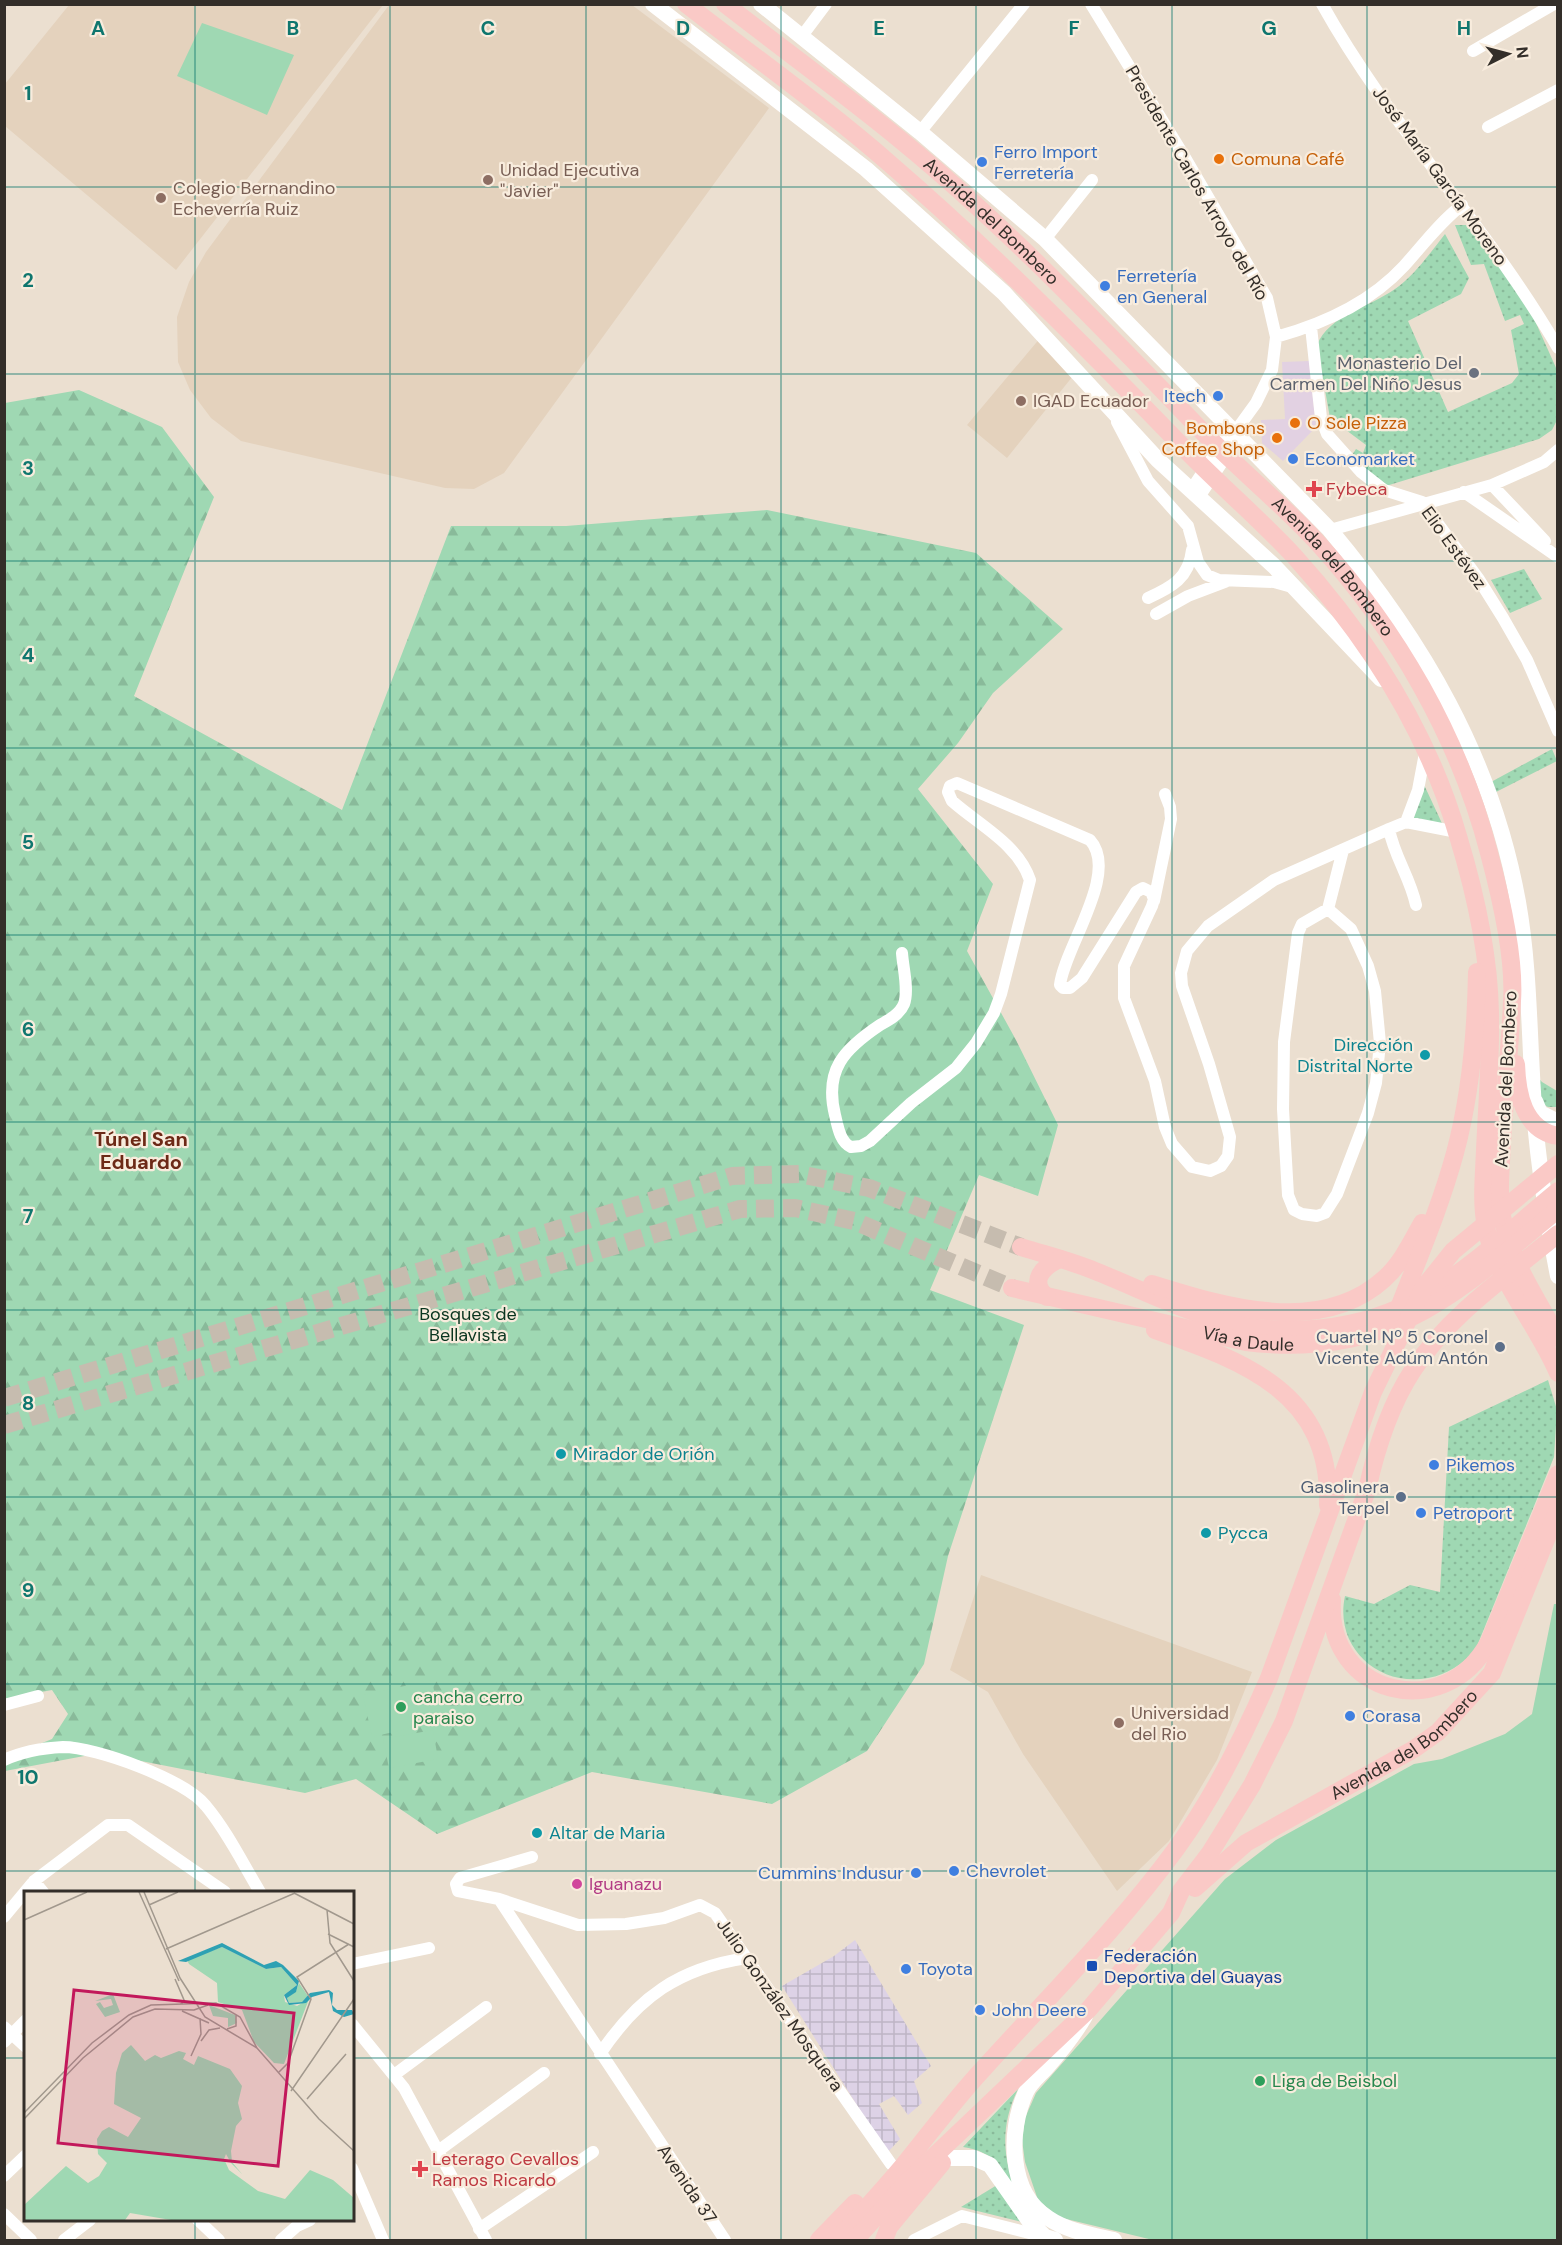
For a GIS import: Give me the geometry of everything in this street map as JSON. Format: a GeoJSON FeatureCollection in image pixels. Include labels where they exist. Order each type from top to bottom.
{"type":"FeatureCollection","features":[{"type":"Feature","properties":{"kind":"main road","name":"Avenida del Bombero"},"geometry":{"type":"LineString","coordinates":[[653,4],[883,184],[1004,293],[1109,408],[1195,494],[1297,589],[1395,693]]}},
{"type":"Feature","properties":{"kind":"main road","name":"Avenida del Bombero"},"geometry":{"type":"LineString","coordinates":[[686,4],[884,159],[976,240],[1028,289],[1237,502],[1291,553],[1325,592],[1353,628],[1395,693],[1425,753],[1457,832],[1477,917]]}},
{"type":"Feature","properties":{"kind":"main road","name":"Avenida del Bombero"},"geometry":{"type":"LineString","coordinates":[[724,4],[904,143],[999,227],[1076,301],[1204,433],[1315,540],[1361,593],[1441,721],[1472,798],[1489,853],[1508,950],[1513,996],[1500,1186],[1503,1221],[1512,1252],[1557,1338]]}},
{"type":"Feature","properties":{"kind":"main road","name":"Avenida del Bombero"},"geometry":{"type":"LineString","coordinates":[[761,4],[920,132],[1045,239],[1330,530],[1369,576],[1416,643],[1456,714],[1487,790],[1518,901],[1527,966],[1526,1095],[1557,1276]]}},
{"type":"Feature","properties":{"kind":"main road"},"geometry":{"type":"LineString","coordinates":[[1373,1392],[1380,1358],[1454,1155],[1470,1083],[1477,986],[1477,917]]}},
{"type":"Feature","properties":{"kind":"main road"},"geometry":{"type":"LineString","coordinates":[[1477,917],[1487,976],[1490,1012],[1483,1188],[1486,1231],[1557,1373]]}},
{"type":"Feature","properties":{"kind":"main road"},"geometry":{"type":"LineString","coordinates":[[1513,996],[1526,1095],[1534,1124],[1549,1134],[1557,1136]]}},
{"type":"Feature","properties":{"kind":"main road"},"geometry":{"type":"LineString","coordinates":[[1526,1095],[1546,1119],[1557,1122]]}},
{"type":"Feature","properties":{"kind":"main road"},"geometry":{"type":"LineString","coordinates":[[837,2241],[898,2173],[939,2119],[1103,1939],[1177,1848],[1233,1758],[1251,1721],[1269,1678],[1373,1392],[1410,1311],[1437,1268],[1471,1235],[1557,1164]]}},
{"type":"Feature","properties":{"kind":"main road"},"geometry":{"type":"LineString","coordinates":[[1094,1270],[1134,1278],[1211,1302],[1245,1309],[1307,1311],[1344,1303],[1369,1291],[1395,1267],[1445,1182]]}},
{"type":"Feature","properties":{"kind":"main road","name":"Vía a Daule"},"geometry":{"type":"LineString","coordinates":[[1021,1247],[1094,1270],[1210,1317],[1286,1338],[1310,1330],[1354,1322],[1389,1312],[1425,1295],[1461,1270],[1557,1191]]}},
{"type":"Feature","properties":{"kind":"main road","name":"Vía a Daule"},"geometry":{"type":"LineString","coordinates":[[1012,1288],[1227,1338],[1354,1338],[1397,1325],[1423,1313],[1472,1281],[1557,1209]]}},
{"type":"Feature","properties":{"kind":"main road"},"geometry":{"type":"LineString","coordinates":[[883,2236],[1008,2087],[1089,2009],[1171,1913],[1181,1892],[1210,1853],[1252,1785],[1271,1748],[1296,1691],[1403,1386],[1425,1353],[1462,1314],[1557,1234]]}},
{"type":"Feature","properties":{"kind":"main road"},"geometry":{"type":"LineString","coordinates":[[1047,1297],[1039,1287],[1038,1276],[1045,1268],[1060,1259]]}},
{"type":"Feature","properties":{"kind":"main road"},"geometry":{"type":"LineString","coordinates":[[1079,1305],[1230,1359],[1283,1394],[1307,1419],[1322,1445],[1327,1475],[1328,1516]]}},
{"type":"Feature","properties":{"kind":"main road"},"geometry":{"type":"LineString","coordinates":[[1333,1587],[1331,1612],[1336,1636],[1350,1663],[1360,1672],[1381,1684],[1406,1690],[1436,1687],[1461,1677],[1480,1657],[1489,1642],[1557,1474]]}},
{"type":"Feature","properties":{"kind":"main road","name":"Avenida del Bombero"},"geometry":{"type":"LineString","coordinates":[[1171,1913],[1212,1871],[1246,1843],[1414,1749],[1438,1732],[1462,1708],[1492,1673],[1557,1510]]}},
{"type":"Feature","properties":{"kind":"main road"},"geometry":{"type":"LineString","coordinates":[[1089,2009],[1073,2037],[1027,2090],[1015,2126],[1016,2160],[1022,2187],[1032,2204],[1047,2218],[1066,2227],[1114,2241]]}},
{"type":"Feature","properties":{"kind":"main road"},"geometry":{"type":"LineString","coordinates":[[819,2241],[898,2173],[1008,2087]]}},
{"type":"Feature","properties":{"kind":"main road"},"geometry":{"type":"LineString","coordinates":[[947,2158],[974,2158],[990,2165],[1018,2206],[1050,2239]]}},
{"type":"Feature","properties":{"kind":"main road"},"geometry":{"type":"LineString","coordinates":[[855,2241],[898,2173]]}},
{"type":"Feature","properties":{"kind":"street"},"geometry":{"type":"LineString","coordinates":[[802,36],[826,4]]}},
{"type":"Feature","properties":{"kind":"street"},"geometry":{"type":"LineString","coordinates":[[920,132],[1024,4]]}},
{"type":"Feature","properties":{"kind":"street","name":"Presidente Carlos Arroyo del Río"},"geometry":{"type":"LineString","coordinates":[[1091,4],[1267,298],[1276,337],[1272,370],[1256,403],[1235,432],[1235,443],[1195,494]]}},
{"type":"Feature","properties":{"kind":"street","name":"José María García Moreno"},"geometry":{"type":"LineString","coordinates":[[1322,4],[1383,99],[1462,205],[1535,309],[1557,348]]}},
{"type":"Feature","properties":{"kind":"street"},"geometry":{"type":"LineString","coordinates":[[1473,51],[1554,4]]}},
{"type":"Feature","properties":{"kind":"street"},"geometry":{"type":"LineString","coordinates":[[1488,127],[1557,90]]}},
{"type":"Feature","properties":{"kind":"street"},"geometry":{"type":"LineString","coordinates":[[1045,239],[1092,180]]}},
{"type":"Feature","properties":{"kind":"street"},"geometry":{"type":"LineString","coordinates":[[1276,337],[1311,327],[1352,308],[1384,285],[1403,267],[1442,220],[1462,205]]}},
{"type":"Feature","properties":{"kind":"street","name":"Elio Estévez"},"geometry":{"type":"LineString","coordinates":[[1311,327],[1321,418],[1327,434],[1361,472],[1384,490],[1422,502],[1478,578],[1503,618],[1527,660],[1557,731]]}},
{"type":"Feature","properties":{"kind":"street"},"geometry":{"type":"LineString","coordinates":[[1109,408],[1148,481],[1188,525],[1198,562],[1207,575],[1229,581],[1274,582],[1297,589]]}},
{"type":"Feature","properties":{"kind":"street"},"geometry":{"type":"LineString","coordinates":[[1330,530],[1422,502],[1492,485],[1544,462],[1557,450]]}},
{"type":"Feature","properties":{"kind":"street"},"geometry":{"type":"LineString","coordinates":[[1492,485],[1557,556]]}},
{"type":"Feature","properties":{"kind":"street"},"geometry":{"type":"LineString","coordinates":[[1464,492],[1557,556]]}},
{"type":"Feature","properties":{"kind":"street"},"geometry":{"type":"LineString","coordinates":[[1148,598],[1179,581],[1188,567],[1193,543]]}},
{"type":"Feature","properties":{"kind":"street"},"geometry":{"type":"LineString","coordinates":[[1156,614],[1208,586],[1229,581]]}},
{"type":"Feature","properties":{"kind":"street"},"geometry":{"type":"LineString","coordinates":[[1406,822],[1419,790],[1425,753]]}},
{"type":"Feature","properties":{"kind":"street"},"geometry":{"type":"LineString","coordinates":[[902,953],[904,1003],[894,1017],[848,1050],[835,1072],[831,1086],[841,1137],[851,1147],[861,1146],[870,1141],[911,1103],[956,1068],[994,1013],[1007,976],[1030,880],[1024,866],[1012,850],[952,801],[948,792],[951,784],[957,783],[1093,843],[1098,858],[1099,875],[1060,982],[1062,988],[1071,988],[1082,978],[1136,892],[1147,889],[1152,893],[1154,901]]}},
{"type":"Feature","properties":{"kind":"street"},"geometry":{"type":"LineString","coordinates":[[1165,794],[1170,807],[1171,819],[1154,901],[1124,966],[1122,980],[1124,998],[1155,1081],[1172,1144],[1192,1167],[1210,1171],[1221,1166],[1228,1156],[1229,1132],[1182,986],[1181,973],[1185,957],[1200,933],[1263,888],[1406,822],[1457,832]]}},
{"type":"Feature","properties":{"kind":"street"},"geometry":{"type":"LineString","coordinates":[[1389,829],[1394,847],[1411,882],[1416,905]]}},
{"type":"Feature","properties":{"kind":"street"},"geometry":{"type":"LineString","coordinates":[[1328,909],[1352,928],[1368,966],[1375,991],[1380,1043],[1376,1083],[1368,1113],[1337,1194],[1324,1214],[1317,1216],[1302,1214],[1294,1210],[1288,1195],[1283,1109],[1284,1042],[1298,933],[1302,924],[1328,909],[1343,850]]}},
{"type":"Feature","properties":{"kind":"street"},"geometry":{"type":"LineString","coordinates":[[4,1705],[38,1696]]}},
{"type":"Feature","properties":{"kind":"street"},"geometry":{"type":"LineString","coordinates":[[4,1760],[36,1751],[64,1747],[93,1752],[130,1764],[188,1788],[207,1806],[259,1891]]}},
{"type":"Feature","properties":{"kind":"street"},"geometry":{"type":"LineString","coordinates":[[26,1891],[34,1881],[108,1825],[128,1825],[222,1891]]}},
{"type":"Feature","properties":{"kind":"street"},"geometry":{"type":"LineString","coordinates":[[499,1899],[463,1894],[458,1891],[456,1884],[460,1878],[532,1857]]}},
{"type":"Feature","properties":{"kind":"street"},"geometry":{"type":"LineString","coordinates":[[34,1881],[42,1891]]}},
{"type":"Feature","properties":{"kind":"street"},"geometry":{"type":"LineString","coordinates":[[4,1917],[24,1893]]}},
{"type":"Feature","properties":{"kind":"street","name":"Julio González Mosquera"},"geometry":{"type":"LineString","coordinates":[[499,1899],[578,1924],[626,1924],[664,1918],[691,1907],[707,1907],[715,1913],[898,2173]]}},
{"type":"Feature","properties":{"kind":"street","name":"Avenida 37"},"geometry":{"type":"LineString","coordinates":[[499,1899],[725,2241]]}},
{"type":"Feature","properties":{"kind":"street"},"geometry":{"type":"LineString","coordinates":[[354,1964],[429,1948]]}},
{"type":"Feature","properties":{"kind":"street"},"geometry":{"type":"LineString","coordinates":[[600,2054],[635,2009],[667,1984],[705,1967],[747,1958]]}},
{"type":"Feature","properties":{"kind":"street"},"geometry":{"type":"LineString","coordinates":[[394,2075],[486,2007]]}},
{"type":"Feature","properties":{"kind":"street"},"geometry":{"type":"LineString","coordinates":[[24,2021],[7,2034],[24,2047]]}},
{"type":"Feature","properties":{"kind":"street"},"geometry":{"type":"LineString","coordinates":[[354,2026],[394,2075],[486,2241]]}},
{"type":"Feature","properties":{"kind":"street"},"geometry":{"type":"LineString","coordinates":[[438,2151],[544,2073]]}},
{"type":"Feature","properties":{"kind":"street"},"geometry":{"type":"LineString","coordinates":[[479,2229],[593,2152]]}},
{"type":"Feature","properties":{"kind":"street"},"geometry":{"type":"LineString","coordinates":[[4,2176],[24,2157]]}},
{"type":"Feature","properties":{"kind":"street"},"geometry":{"type":"LineString","coordinates":[[354,2172],[383,2241]]}},
{"type":"Feature","properties":{"kind":"street"},"geometry":{"type":"LineString","coordinates":[[354,2198],[364,2193]]}},
{"type":"Feature","properties":{"kind":"street"},"geometry":{"type":"LineString","coordinates":[[4,2214],[31,2241]]}},
{"type":"Feature","properties":{"kind":"street"},"geometry":{"type":"LineString","coordinates":[[914,2241],[962,2216],[1050,2239]]}},
{"type":"Feature","properties":{"kind":"street"},"geometry":{"type":"LineString","coordinates":[[64,2241],[89,2221]]}},
{"type":"Feature","properties":{"kind":"street"},"geometry":{"type":"LineString","coordinates":[[201,2221],[213,2239]]}},
{"type":"Feature","properties":{"kind":"street"},"geometry":{"type":"LineString","coordinates":[[281,2241],[297,2226],[308,2221]]}},
{"type":"Feature","properties":{"kind":"shaded area","name":"Colegio Bernandino Echeverría Ruiz"},"geometry":{"type":"Polygon","coordinates":[[[69,5],[383,5],[176,270],[5,126],[5,84],[69,5]]]}},
{"type":"Feature","properties":{"kind":"shaded area","name":"Unidad Ejecutiva \"Javier\""},"geometry":{"type":"Polygon","coordinates":[[[389,5],[632,5],[769,108],[504,473],[474,489],[445,488],[241,441],[211,418],[190,390],[178,362],[177,317],[189,282],[206,252],[389,5]]]}},
{"type":"Feature","properties":{"kind":"shaded area","name":"IGAD Ecuador"},"geometry":{"type":"Polygon","coordinates":[[[1041,337],[1077,371],[1007,458],[967,425],[1041,337]]]}},
{"type":"Feature","properties":{"kind":"shaded area"},"geometry":{"type":"Polygon","coordinates":[[[1309,361],[1316,427],[1283,461],[1262,443],[1261,420],[1285,419],[1282,362],[1309,361]]]}},
{"type":"Feature","properties":{"kind":"shaded area","name":"Universidad del Rio"},"geometry":{"type":"Polygon","coordinates":[[[981,1575],[1252,1672],[1217,1760],[1169,1841],[1117,1891],[1023,1754],[988,1692],[950,1670],[981,1575]]]}},
{"type":"Feature","properties":{"kind":"shaded area"},"geometry":{"type":"Polygon","coordinates":[[[855,1940],[931,2066],[914,2081],[922,2103],[908,2115],[894,2096],[879,2104],[900,2139],[887,2153],[782,1986],[834,1956],[855,1940]]]}},
{"type":"Feature","properties":{"kind":"green space"},"geometry":{"type":"Polygon","coordinates":[[[202,23],[294,55],[267,115],[177,76],[202,23]]]}},
{"type":"Feature","properties":{"kind":"green space"},"geometry":{"type":"Polygon","coordinates":[[[1455,225],[1467,225],[1479,234],[1527,303],[1557,370],[1557,420],[1552,430],[1539,439],[1386,486],[1363,469],[1352,455],[1356,449],[1363,453],[1366,445],[1330,418],[1317,345],[1323,335],[1340,319],[1395,289],[1409,277],[1445,234],[1469,278],[1461,294],[1408,321],[1448,412],[1512,383],[1519,374],[1511,330],[1524,324],[1520,315],[1505,321],[1484,264],[1471,265],[1455,225]]]}},
{"type":"Feature","properties":{"kind":"green space","name":"Bosques de Bellavista"},"geometry":{"type":"Polygon","coordinates":[[[79,390],[162,427],[214,497],[134,696],[342,810],[451,526],[566,526],[767,510],[976,553],[1063,629],[993,693],[958,743],[918,789],[993,884],[967,951],[1016,1040],[1058,1125],[1038,1196],[979,1175],[930,1290],[1024,1325],[948,1556],[924,1664],[867,1751],[772,1804],[592,1772],[437,1834],[356,1779],[305,1793],[100,1753],[5,1771],[5,1758],[52,1739],[68,1714],[52,1690],[4,1699],[5,403],[79,390]]]}},
{"type":"Feature","properties":{"kind":"green space"},"geometry":{"type":"Polygon","coordinates":[[[1524,569],[1542,599],[1510,613],[1491,580],[1524,569]]]}},
{"type":"Feature","properties":{"kind":"green space"},"geometry":{"type":"Polygon","coordinates":[[[1552,749],[1557,761],[1496,792],[1491,782],[1552,749]]]}},
{"type":"Feature","properties":{"kind":"green space"},"geometry":{"type":"Polygon","coordinates":[[[1419,774],[1447,834],[1404,819],[1419,774]]]}},
{"type":"Feature","properties":{"kind":"green space"},"geometry":{"type":"Polygon","coordinates":[[[1535,1074],[1542,1082],[1557,1091],[1557,1107],[1548,1107],[1537,1101],[1535,1074]]]}},
{"type":"Feature","properties":{"kind":"green space"},"geometry":{"type":"Polygon","coordinates":[[[1548,1380],[1557,1410],[1554,1457],[1475,1651],[1454,1668],[1428,1678],[1409,1679],[1392,1676],[1376,1669],[1363,1659],[1353,1646],[1346,1631],[1343,1614],[1345,1596],[1374,1604],[1410,1585],[1440,1592],[1449,1427],[1548,1380]]]}},
{"type":"Feature","properties":{"kind":"green space"},"geometry":{"type":"Polygon","coordinates":[[[1554,1604],[1557,1604],[1557,2240],[1153,2240],[1058,2217],[1038,2200],[1025,2162],[1022,2140],[1025,2118],[1036,2093],[1225,1879],[1276,1840],[1414,1764],[1442,1759],[1505,1734],[1532,1714],[1554,1604]]]}},
{"type":"Feature","properties":{"kind":"green space","name":"cancha cerro paraiso"},"geometry":{"type":"Polygon","coordinates":[[[432,1680],[440,1721],[372,1737],[363,1695],[432,1680]]]}},
{"type":"Feature","properties":{"kind":"green space"},"geometry":{"type":"Polygon","coordinates":[[[433,1730],[438,1759],[389,1768],[383,1739],[433,1730]]]}},
{"type":"Feature","properties":{"kind":"green space"},"geometry":{"type":"Polygon","coordinates":[[[1018,2089],[1008,2116],[1005,2142],[1009,2168],[1018,2195],[997,2163],[983,2153],[963,2147],[1018,2089]]]}},
{"type":"Feature","properties":{"kind":"green space"},"geometry":{"type":"Polygon","coordinates":[[[997,2185],[1026,2223],[961,2207],[997,2185]]]}},
{"type":"Feature","properties":{"kind":"tunnel"},"geometry":{"type":"LineString","coordinates":[[4,1398],[732,1176],[799,1174],[869,1188],[1021,1247]]}},
{"type":"Feature","properties":{"kind":"tunnel"},"geometry":{"type":"LineString","coordinates":[[4,1425],[740,1209],[795,1208],[854,1221],[1012,1288]]}},
{"type":"Feature","properties":{"kind":"place","name":"Comuna Café"},"geometry":{"type":"Point","coordinates":[1219,159]}},
{"type":"Feature","properties":{"kind":"place","name":"Ferro Import Ferretería"},"geometry":{"type":"Point","coordinates":[982,162]}},
{"type":"Feature","properties":{"kind":"place","name":"Unidad Ejecutiva \"Javier\""},"geometry":{"type":"Point","coordinates":[488,180]}},
{"type":"Feature","properties":{"kind":"place","name":"Colegio Bernandino Echeverría Ruiz"},"geometry":{"type":"Point","coordinates":[161,198]}},
{"type":"Feature","properties":{"kind":"place","name":"Ferretería en General"},"geometry":{"type":"Point","coordinates":[1105,286]}},
{"type":"Feature","properties":{"kind":"place","name":"Monasterio Del Carmen Del Niño Jesus"},"geometry":{"type":"Point","coordinates":[1474,373]}},
{"type":"Feature","properties":{"kind":"place","name":"Itech"},"geometry":{"type":"Point","coordinates":[1218,396]}},
{"type":"Feature","properties":{"kind":"place","name":"IGAD Ecuador"},"geometry":{"type":"Point","coordinates":[1021,401]}},
{"type":"Feature","properties":{"kind":"place","name":"O Sole Pizza"},"geometry":{"type":"Point","coordinates":[1295,423]}},
{"type":"Feature","properties":{"kind":"place","name":"Bombons Coffee Shop"},"geometry":{"type":"Point","coordinates":[1277,438]}},
{"type":"Feature","properties":{"kind":"place","name":"Economarket"},"geometry":{"type":"Point","coordinates":[1293,459]}},
{"type":"Feature","properties":{"kind":"place","name":"Fybeca"},"geometry":{"type":"Point","coordinates":[1314,489]}},
{"type":"Feature","properties":{"kind":"place","name":"Dirección Distrital Norte"},"geometry":{"type":"Point","coordinates":[1425,1055]}},
{"type":"Feature","properties":{"kind":"place","name":"Cuartel Nº 5 Coronel Vicente Adúm Antón"},"geometry":{"type":"Point","coordinates":[1500,1347]}},
{"type":"Feature","properties":{"kind":"place","name":"Mirador de Orión"},"geometry":{"type":"Point","coordinates":[561,1454]}},
{"type":"Feature","properties":{"kind":"place","name":"Pikemos"},"geometry":{"type":"Point","coordinates":[1434,1465]}},
{"type":"Feature","properties":{"kind":"place","name":"Gasolinera Terpel"},"geometry":{"type":"Point","coordinates":[1401,1497]}},
{"type":"Feature","properties":{"kind":"place","name":"Petroport"},"geometry":{"type":"Point","coordinates":[1421,1513]}},
{"type":"Feature","properties":{"kind":"place","name":"Pycca"},"geometry":{"type":"Point","coordinates":[1206,1533]}},
{"type":"Feature","properties":{"kind":"place","name":"cancha cerro paraiso"},"geometry":{"type":"Point","coordinates":[401,1707]}},
{"type":"Feature","properties":{"kind":"place","name":"Corasa"},"geometry":{"type":"Point","coordinates":[1350,1716]}},
{"type":"Feature","properties":{"kind":"place","name":"Universidad del Rio"},"geometry":{"type":"Point","coordinates":[1119,1723]}},
{"type":"Feature","properties":{"kind":"place","name":"Altar de Maria"},"geometry":{"type":"Point","coordinates":[537,1833]}},
{"type":"Feature","properties":{"kind":"place","name":"Chevrolet"},"geometry":{"type":"Point","coordinates":[954,1871]}},
{"type":"Feature","properties":{"kind":"place","name":"Cummins Indusur"},"geometry":{"type":"Point","coordinates":[916,1873]}},
{"type":"Feature","properties":{"kind":"place","name":"Iguanazu"},"geometry":{"type":"Point","coordinates":[577,1884]}},
{"type":"Feature","properties":{"kind":"place","name":"Federación Deportiva del Guayas"},"geometry":{"type":"Point","coordinates":[1092,1966]}},
{"type":"Feature","properties":{"kind":"place","name":"Toyota"},"geometry":{"type":"Point","coordinates":[906,1969]}},
{"type":"Feature","properties":{"kind":"place","name":"John Deere"},"geometry":{"type":"Point","coordinates":[980,2010]}},
{"type":"Feature","properties":{"kind":"place","name":"Liga de Beisbol"},"geometry":{"type":"Point","coordinates":[1260,2081]}},
{"type":"Feature","properties":{"kind":"place","name":"Leterago Cevallos Ramos Ricardo"},"geometry":{"type":"Point","coordinates":[420,2169]}},
{"type":"Feature","properties":{"kind":"district","name":"Túnel San Eduardo"},"geometry":{"type":"Point","coordinates":[141,1150]}}]}
